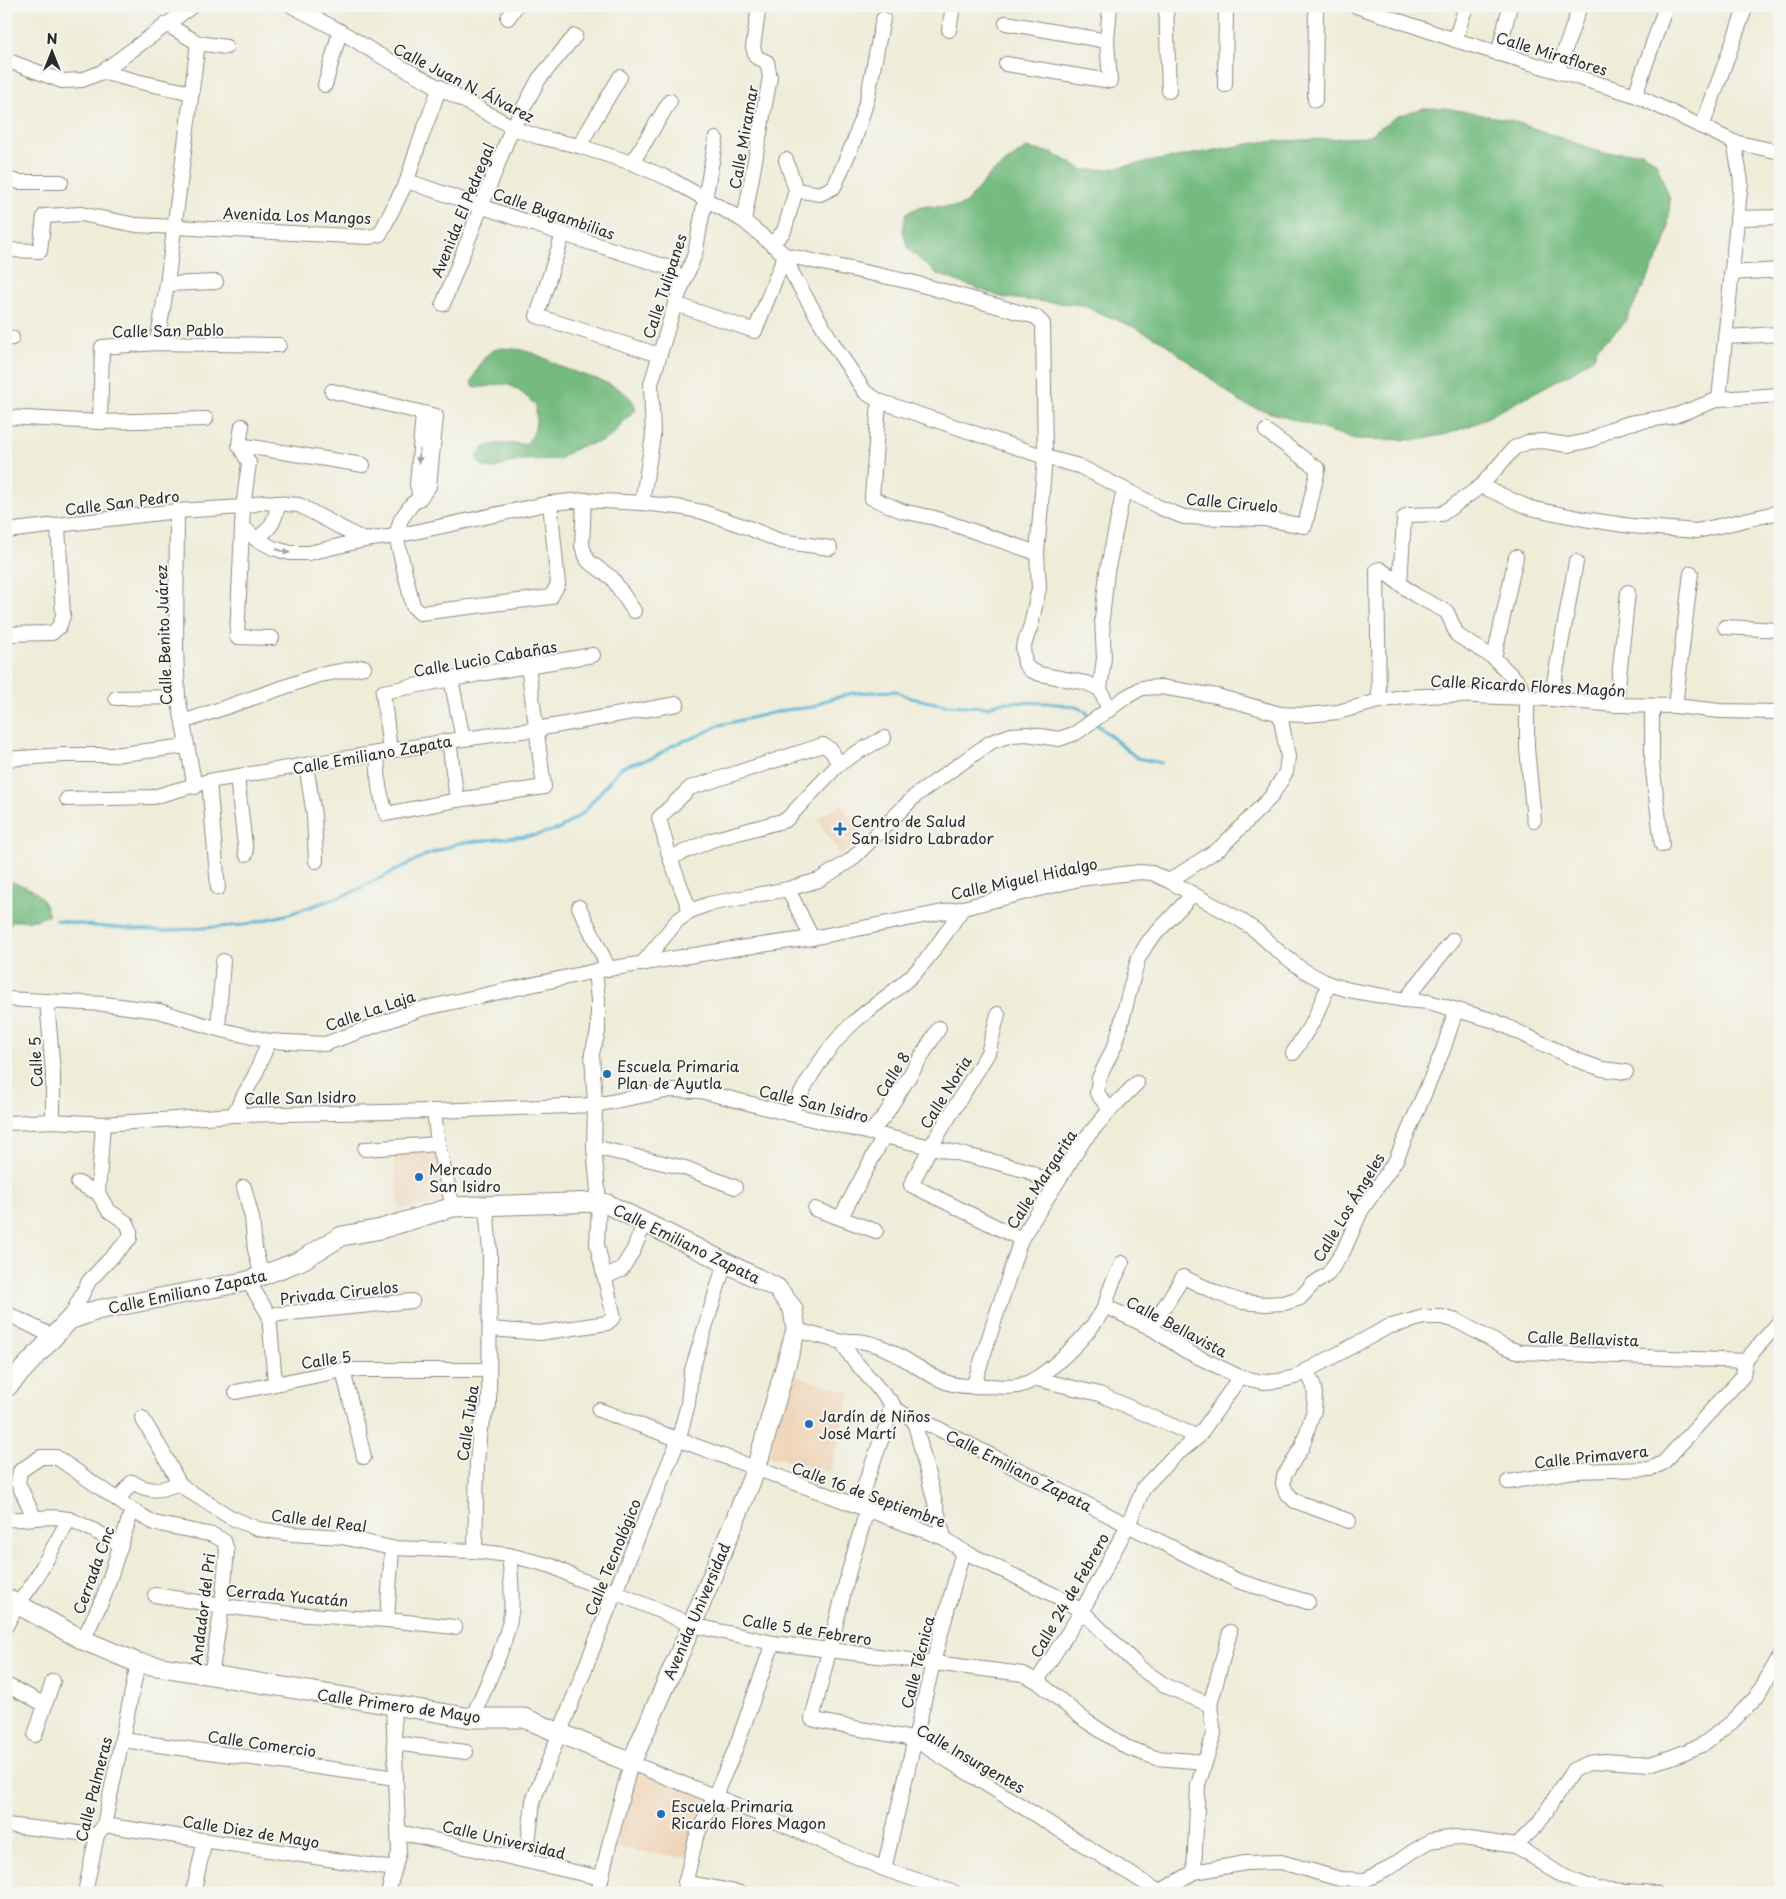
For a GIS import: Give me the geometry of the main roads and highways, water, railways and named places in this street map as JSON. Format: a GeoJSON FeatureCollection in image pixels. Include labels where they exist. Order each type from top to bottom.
{"type":"FeatureCollection","features":[{"type":"Feature","properties":{"kind":"waterway"},"geometry":{"type":"LineString","coordinates":[[55,920],[94,926],[162,931],[244,925],[289,914],[351,893],[424,856],[459,843],[536,835],[559,829],[583,813],[621,767],[655,757],[673,745],[698,736],[720,725],[785,710],[814,707],[823,701],[853,693],[896,691],[911,698],[945,705],[987,707],[1003,702],[1051,703],[1076,707],[1085,711],[1091,718]]}},
{"type":"Feature","properties":{"kind":"waterway"},"geometry":{"type":"LineString","coordinates":[[1095,723],[1137,758],[1161,763]]}},
{"type":"Feature","properties":{"kind":"place","name":"Centro de Salud San Isidro Labrador"},"geometry":{"type":"Point","coordinates":[840,829]}},
{"type":"Feature","properties":{"kind":"place","name":"Escuela Primaria Plan de Ayutla"},"geometry":{"type":"Point","coordinates":[607,1074]}},
{"type":"Feature","properties":{"kind":"place","name":"Mercado San Isidro"},"geometry":{"type":"Point","coordinates":[419,1177]}},
{"type":"Feature","properties":{"kind":"place","name":"Jardín de Niños José Martí"},"geometry":{"type":"Point","coordinates":[809,1424]}},
{"type":"Feature","properties":{"kind":"place","name":"Escuela Primaria Ricardo Flores Magon"},"geometry":{"type":"Point","coordinates":[661,1814]}}]}
